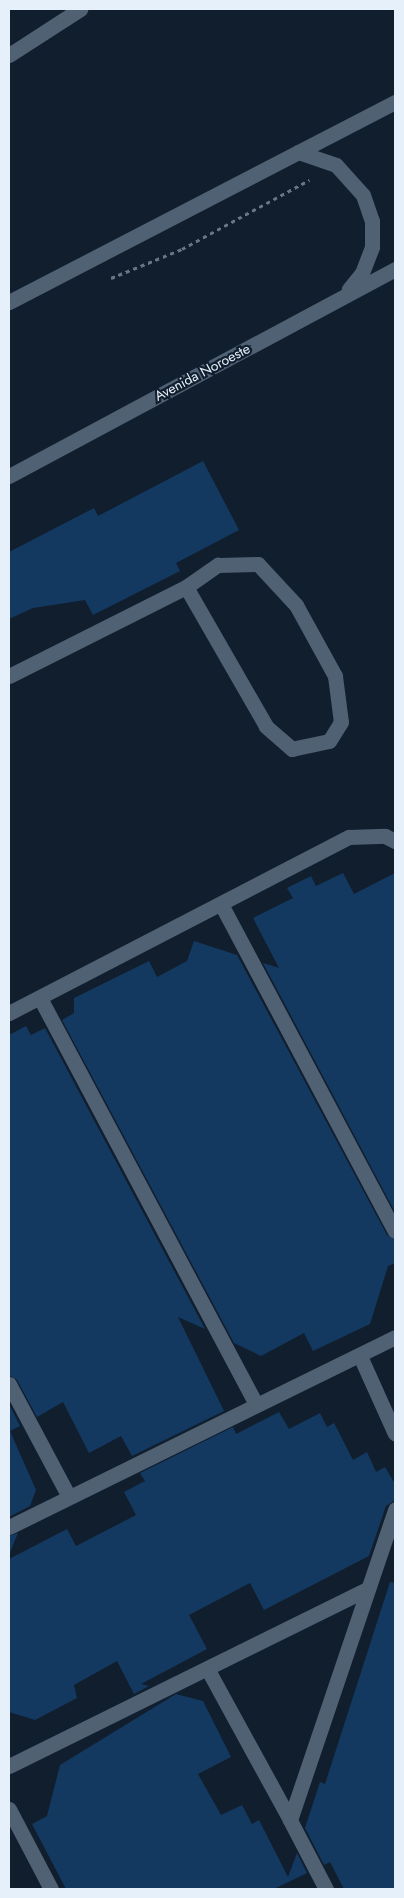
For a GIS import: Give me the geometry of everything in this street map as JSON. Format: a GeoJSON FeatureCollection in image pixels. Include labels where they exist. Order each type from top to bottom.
{"type":"FeatureCollection","features":[{"type":"Feature","properties":{"kind":"street"},"geometry":{"type":"LineString","coordinates":[[9,55],[59,14],[80,9]]}},
{"type":"Feature","properties":{"kind":"street"},"geometry":{"type":"LineString","coordinates":[[9,302],[395,102]]}},
{"type":"Feature","properties":{"kind":"street"},"geometry":{"type":"LineString","coordinates":[[298,152],[336,165],[363,195],[372,221],[372,248],[362,273],[345,294]]}},
{"type":"Feature","properties":{"kind":"street","name":"Avenida Noroeste"},"geometry":{"type":"LineString","coordinates":[[9,476],[395,268]]}},
{"type":"Feature","properties":{"kind":"street"},"geometry":{"type":"LineString","coordinates":[[9,676],[186,587],[218,565],[258,564],[296,605],[335,676],[341,722],[329,741],[292,749],[266,726],[186,587]]}},
{"type":"Feature","properties":{"kind":"street"},"geometry":{"type":"LineString","coordinates":[[9,1013],[222,906],[349,837],[385,836],[395,841]]}},
{"type":"Feature","properties":{"kind":"street"},"geometry":{"type":"LineString","coordinates":[[222,906],[395,1231]]}},
{"type":"Feature","properties":{"kind":"street"},"geometry":{"type":"LineString","coordinates":[[40,998],[255,1403]]}},
{"type":"Feature","properties":{"kind":"street"},"geometry":{"type":"LineString","coordinates":[[9,1527],[68,1495],[255,1403],[360,1356],[395,1336]]}},
{"type":"Feature","properties":{"kind":"street"},"geometry":{"type":"LineString","coordinates":[[360,1356],[395,1434]]}},
{"type":"Feature","properties":{"kind":"street"},"geometry":{"type":"LineString","coordinates":[[9,1384],[68,1495]]}},
{"type":"Feature","properties":{"kind":"street"},"geometry":{"type":"LineString","coordinates":[[290,1820],[395,1509]]}},
{"type":"Feature","properties":{"kind":"street"},"geometry":{"type":"LineString","coordinates":[[9,1766],[208,1670],[367,1589]]}},
{"type":"Feature","properties":{"kind":"street"},"geometry":{"type":"LineString","coordinates":[[208,1670],[326,1889]]}},
{"type":"Feature","properties":{"kind":"street"},"geometry":{"type":"LineString","coordinates":[[9,1809],[51,1889]]}},
{"type":"Feature","properties":{"kind":"path"},"geometry":{"type":"LineString","coordinates":[[108,279],[182,249],[336,165]]}},
{"type":"Feature","properties":{"kind":"building"},"geometry":{"type":"Polygon","coordinates":[[[203,461],[239,530],[176,563],[180,571],[93,615],[85,600],[33,608],[9,619],[9,552],[94,508],[98,516],[203,461]]]}},
{"type":"Feature","properties":{"kind":"building"},"geometry":{"type":"Polygon","coordinates":[[[343,873],[354,894],[395,873],[395,1212],[263,963],[279,968],[253,918],[293,898],[287,888],[311,876],[316,886],[343,873]]]}},
{"type":"Feature","properties":{"kind":"building"},"geometry":{"type":"Polygon","coordinates":[[[194,941],[237,955],[387,1235],[395,1240],[395,1263],[388,1266],[370,1324],[313,1351],[304,1333],[261,1356],[234,1343],[62,1020],[74,1013],[74,998],[149,961],[157,977],[187,961],[194,941]]]}},
{"type":"Feature","properties":{"kind":"building"},"geometry":{"type":"Polygon","coordinates":[[[26,1026],[31,1035],[45,1028],[205,1329],[178,1317],[224,1411],[132,1456],[121,1436],[89,1453],[63,1402],[37,1417],[17,1380],[9,1375],[9,1035],[26,1026]]]}},
{"type":"Feature","properties":{"kind":"building"},"geometry":{"type":"Polygon","coordinates":[[[9,1404],[20,1426],[10,1431],[36,1490],[30,1506],[9,1517],[9,1404]]]}},
{"type":"Feature","properties":{"kind":"building"},"geometry":{"type":"Polygon","coordinates":[[[279,1412],[289,1429],[320,1413],[327,1427],[334,1423],[353,1460],[367,1452],[376,1472],[385,1467],[395,1484],[395,1500],[386,1506],[369,1556],[264,1610],[250,1583],[189,1615],[207,1649],[141,1684],[149,1686],[134,1694],[117,1661],[74,1685],[77,1698],[35,1720],[9,1712],[9,1559],[67,1529],[76,1546],[136,1515],[124,1492],[145,1481],[140,1473],[233,1427],[236,1434],[279,1412]]]}},
{"type":"Feature","properties":{"kind":"building"},"geometry":{"type":"Polygon","coordinates":[[[18,1533],[9,1555],[9,1536],[18,1533]]]}},
{"type":"Feature","properties":{"kind":"building"},"geometry":{"type":"Polygon","coordinates":[[[390,1582],[395,1583],[395,1889],[344,1889],[330,1862],[324,1865],[305,1828],[320,1782],[325,1784],[390,1582]]]}},
{"type":"Feature","properties":{"kind":"building"},"geometry":{"type":"Polygon","coordinates":[[[176,1694],[203,1701],[231,1757],[198,1774],[221,1815],[242,1805],[252,1824],[259,1820],[288,1877],[297,1853],[307,1873],[274,1889],[66,1889],[32,1824],[47,1816],[60,1765],[176,1694]]]}}]}
